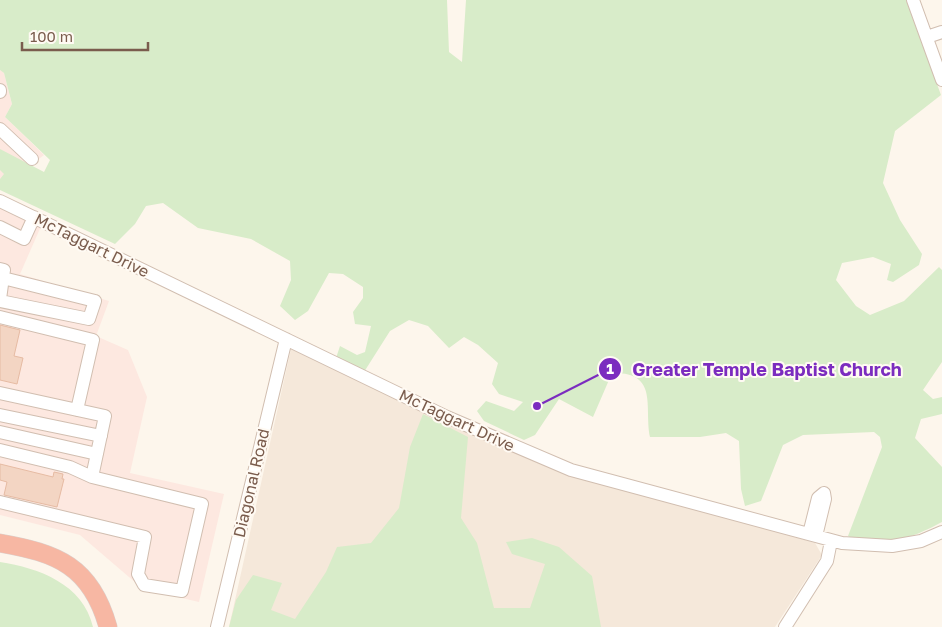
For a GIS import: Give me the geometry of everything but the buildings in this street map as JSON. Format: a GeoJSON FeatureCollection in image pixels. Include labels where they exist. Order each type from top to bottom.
{"type":"FeatureCollection","features":[{"type":"Feature","properties":{"kind":"highway"},"geometry":{"type":"LineString","coordinates":[[0,543],[46,553],[81,574],[98,602],[108,627]]}},
{"type":"Feature","properties":{"kind":"highway"},"geometry":{"type":"LineString","coordinates":[[0,554],[43,563],[72,579],[84,593],[101,627]]}},
{"type":"Feature","properties":{"kind":"street"},"geometry":{"type":"LineString","coordinates":[[913,0],[942,80]]}},
{"type":"Feature","properties":{"kind":"street"},"geometry":{"type":"LineString","coordinates":[[926,37],[942,32]]}},
{"type":"Feature","properties":{"kind":"street"},"geometry":{"type":"LineString","coordinates":[[0,129],[32,159]]}},
{"type":"Feature","properties":{"kind":"street","name":"McTaggart Drive"},"geometry":{"type":"LineString","coordinates":[[0,201],[447,417],[570,470],[831,540],[856,545],[892,546],[919,542],[942,532]]}},
{"type":"Feature","properties":{"kind":"street"},"geometry":{"type":"LineString","coordinates":[[0,228],[24,239],[34,217]]}},
{"type":"Feature","properties":{"kind":"street"},"geometry":{"type":"LineString","coordinates":[[1,274],[95,301],[89,320],[0,300],[1,274]]}},
{"type":"Feature","properties":{"kind":"street"},"geometry":{"type":"LineString","coordinates":[[0,317],[93,340],[77,410]]}},
{"type":"Feature","properties":{"kind":"street","name":"Diagonal Road"},"geometry":{"type":"LineString","coordinates":[[217,627],[286,339]]}},
{"type":"Feature","properties":{"kind":"street"},"geometry":{"type":"LineString","coordinates":[[0,394],[105,416],[92,477]]}},
{"type":"Feature","properties":{"kind":"street"},"geometry":{"type":"LineString","coordinates":[[0,415],[101,436]]}},
{"type":"Feature","properties":{"kind":"street"},"geometry":{"type":"LineString","coordinates":[[0,432],[97,454]]}},
{"type":"Feature","properties":{"kind":"street"},"geometry":{"type":"LineString","coordinates":[[0,450],[70,468],[92,477],[202,504],[182,591],[144,584],[138,574],[145,538],[0,502]]}},
{"type":"Feature","properties":{"kind":"street"},"geometry":{"type":"LineString","coordinates":[[784,627],[827,560],[831,540]]}},
{"type":"Feature","properties":{"kind":"shaded area"},"geometry":{"type":"Polygon","coordinates":[[[0,70],[4,73],[12,104],[5,117],[44,155],[0,188],[0,70]]]}},
{"type":"Feature","properties":{"kind":"shaded area"},"geometry":{"type":"Polygon","coordinates":[[[0,205],[42,224],[20,274],[109,301],[96,336],[128,350],[147,397],[130,473],[224,494],[199,602],[143,589],[80,535],[0,515],[0,205]]]}},
{"type":"Feature","properties":{"kind":"shaded area"},"geometry":{"type":"Polygon","coordinates":[[[291,349],[519,454],[815,543],[822,555],[775,627],[229,627],[291,349]]]}},
{"type":"Feature","properties":{"kind":"green space"},"geometry":{"type":"Polygon","coordinates":[[[0,0],[447,0],[449,52],[462,62],[466,0],[906,0],[941,95],[895,131],[883,183],[900,220],[922,254],[919,265],[893,282],[887,280],[891,264],[873,257],[842,263],[836,280],[856,306],[870,315],[904,301],[939,267],[942,270],[942,362],[923,390],[933,399],[942,397],[942,414],[921,419],[915,438],[942,467],[942,522],[920,533],[883,543],[859,541],[848,536],[882,447],[880,437],[874,432],[803,435],[783,445],[761,501],[745,506],[741,489],[739,441],[726,433],[700,437],[650,437],[646,393],[643,385],[637,378],[627,374],[612,373],[593,417],[559,399],[535,435],[524,440],[484,421],[477,411],[486,401],[514,411],[523,402],[499,394],[492,384],[498,363],[478,345],[464,337],[449,348],[428,326],[409,320],[390,331],[364,372],[336,358],[340,346],[357,355],[365,352],[371,326],[355,324],[353,312],[363,298],[363,287],[343,274],[329,273],[308,311],[295,320],[280,306],[291,280],[290,261],[251,239],[198,228],[163,203],[146,206],[135,224],[115,244],[0,190],[0,179],[4,174],[0,170],[0,149],[44,172],[50,160],[5,117],[12,104],[4,73],[0,70],[0,0]]]}},
{"type":"Feature","properties":{"kind":"green space"},"geometry":{"type":"Polygon","coordinates":[[[423,414],[468,437],[461,518],[477,543],[494,608],[530,608],[545,564],[512,554],[506,542],[532,538],[559,547],[592,576],[601,627],[229,627],[236,600],[253,575],[282,583],[271,610],[295,619],[326,572],[337,547],[371,543],[399,508],[410,447],[423,414]]]}},
{"type":"Feature","properties":{"kind":"green space"},"geometry":{"type":"Polygon","coordinates":[[[0,562],[44,574],[69,589],[88,612],[93,627],[0,627],[0,562]]]}},
{"type":"Feature","properties":{"kind":"place","name":"Greater Temple Baptist Church"},"geometry":{"type":"Point","coordinates":[537,406]}}]}
